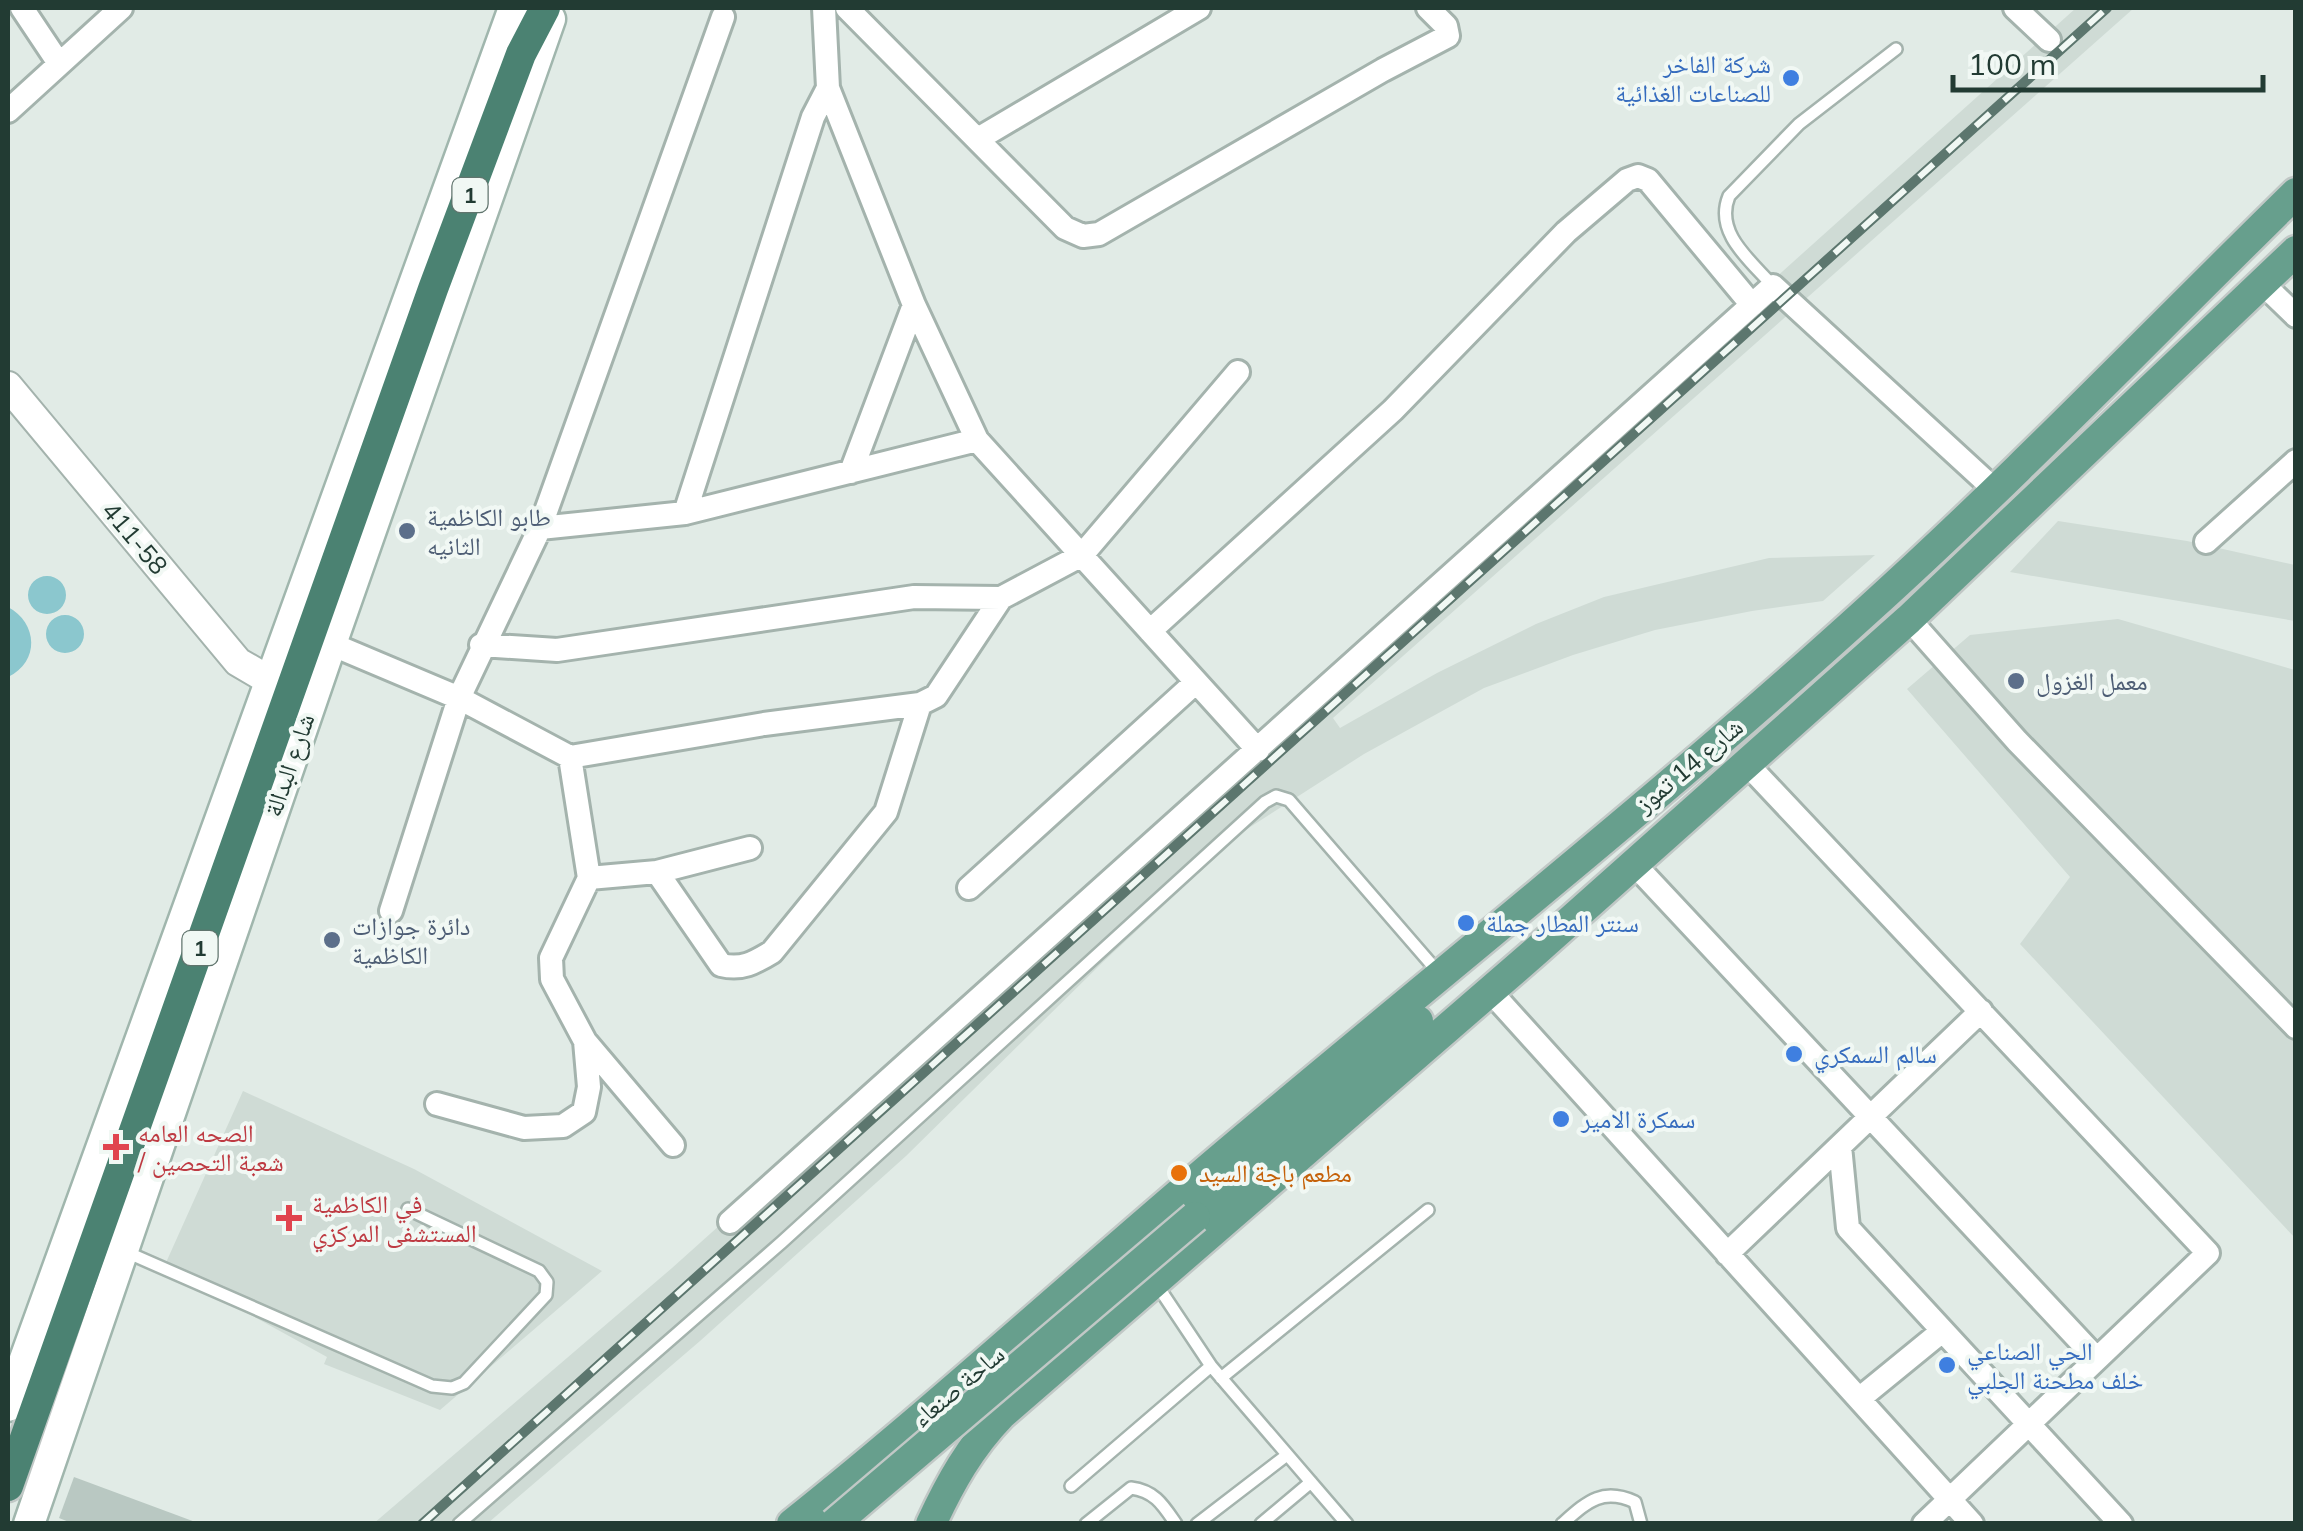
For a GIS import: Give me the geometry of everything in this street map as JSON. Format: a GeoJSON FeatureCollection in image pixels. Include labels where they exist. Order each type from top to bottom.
{"type":"FeatureCollection","features":[{"type":"Feature","properties":{"kind":"highway","name":"1"},"geometry":{"type":"LineString","coordinates":[[8,1486],[433,289],[521,54],[545,8]]}},
{"type":"Feature","properties":{"kind":"main road","name":"شارع البدالة"},"geometry":{"type":"LineString","coordinates":[[8,1406],[514,8]]}},
{"type":"Feature","properties":{"kind":"main road","name":"شارع البدالة"},"geometry":{"type":"LineString","coordinates":[[29,1524],[554,8]]}},
{"type":"Feature","properties":{"kind":"main road","name":"شارع 14 تموز"},"geometry":{"type":"LineString","coordinates":[[1054,1304],[1252,1132],[1826,649],[1995,490],[2296,193]]}},
{"type":"Feature","properties":{"kind":"main road","name":"شارع 14 تموز"},"geometry":{"type":"LineString","coordinates":[[1154,1281],[1490,991],[1909,619],[2282,270]]}},
{"type":"Feature","properties":{"kind":"main road"},"geometry":{"type":"LineString","coordinates":[[833,1514],[1195,1217],[1498,948],[1556,910],[1600,892]]}},
{"type":"Feature","properties":{"kind":"main road","name":"ساحة صنعاء"},"geometry":{"type":"LineString","coordinates":[[931,1524],[960,1467],[1001,1414],[1154,1281]]}},
{"type":"Feature","properties":{"kind":"main road"},"geometry":{"type":"LineString","coordinates":[[1054,1304],[1076,1313],[1084,1326],[1085,1341]]}},
{"type":"Feature","properties":{"kind":"main road","name":"ساحة صنعاء"},"geometry":{"type":"LineString","coordinates":[[792,1524],[1054,1304]]}},
{"type":"Feature","properties":{"kind":"main road","name":"ساحة صنعاء"},"geometry":{"type":"LineString","coordinates":[[833,1514],[862,1468]]}},
{"type":"Feature","properties":{"kind":"street"},"geometry":{"type":"LineString","coordinates":[[22,8],[58,62]]}},
{"type":"Feature","properties":{"kind":"street"},"geometry":{"type":"LineString","coordinates":[[8,111],[122,8]]}},
{"type":"Feature","properties":{"kind":"street"},"geometry":{"type":"LineString","coordinates":[[824,8],[828,88],[914,305],[977,440],[1258,750]]}},
{"type":"Feature","properties":{"kind":"street"},"geometry":{"type":"LineString","coordinates":[[848,8],[1064,228],[1083,236],[1099,234],[1383,70],[1440,43],[1448,36],[1446,26],[1428,8]]}},
{"type":"Feature","properties":{"kind":"street"},"geometry":{"type":"LineString","coordinates":[[978,139],[1198,8]]}},
{"type":"Feature","properties":{"kind":"street"},"geometry":{"type":"LineString","coordinates":[[2015,8],[2049,40]]}},
{"type":"Feature","properties":{"kind":"street"},"geometry":{"type":"LineString","coordinates":[[391,911],[459,698],[540,528],[723,17]]}},
{"type":"Feature","properties":{"kind":"street"},"geometry":{"type":"LineString","coordinates":[[685,514],[813,117],[828,88]]}},
{"type":"Feature","properties":{"kind":"street"},"geometry":{"type":"LineString","coordinates":[[1150,630],[1393,410],[1566,232],[1627,180],[1638,176],[1648,180],[1752,305]]}},
{"type":"Feature","properties":{"kind":"street"},"geometry":{"type":"LineString","coordinates":[[2282,270],[2296,316]]}},
{"type":"Feature","properties":{"kind":"street"},"geometry":{"type":"LineString","coordinates":[[730,1222],[1774,286],[1995,490]]}},
{"type":"Feature","properties":{"kind":"street"},"geometry":{"type":"LineString","coordinates":[[852,472],[914,305]]}},
{"type":"Feature","properties":{"kind":"street"},"geometry":{"type":"LineString","coordinates":[[331,644],[459,698],[570,757],[764,724],[920,704],[936,696],[1001,598],[1082,555],[1238,372]]}},
{"type":"Feature","properties":{"kind":"street","name":"411-58"},"geometry":{"type":"LineString","coordinates":[[8,386],[238,662],[269,680]]}},
{"type":"Feature","properties":{"kind":"street"},"geometry":{"type":"LineString","coordinates":[[540,528],[685,514],[977,440]]}},
{"type":"Feature","properties":{"kind":"street"},"geometry":{"type":"LineString","coordinates":[[2206,542],[2296,461]]}},
{"type":"Feature","properties":{"kind":"street"},"geometry":{"type":"LineString","coordinates":[[481,645],[558,650],[914,596],[1001,598]]}},
{"type":"Feature","properties":{"kind":"street"},"geometry":{"type":"LineString","coordinates":[[1909,619],[2016,741],[2292,1015]]}},
{"type":"Feature","properties":{"kind":"street"},"geometry":{"type":"LineString","coordinates":[[969,888],[1196,682]]}},
{"type":"Feature","properties":{"kind":"street"},"geometry":{"type":"LineString","coordinates":[[657,872],[721,964],[738,969],[772,952],[886,812],[920,704]]}},
{"type":"Feature","properties":{"kind":"street"},"geometry":{"type":"LineString","coordinates":[[570,757],[589,878],[551,958],[552,980],[585,1041],[673,1144]]}},
{"type":"Feature","properties":{"kind":"street"},"geometry":{"type":"LineString","coordinates":[[1747,764],[2208,1253],[1924,1524]]}},
{"type":"Feature","properties":{"kind":"street"},"geometry":{"type":"LineString","coordinates":[[589,878],[657,872],[750,848]]}},
{"type":"Feature","properties":{"kind":"street"},"geometry":{"type":"LineString","coordinates":[[1634,864],[2096,1358]]}},
{"type":"Feature","properties":{"kind":"street"},"geometry":{"type":"LineString","coordinates":[[1490,991],[1972,1524]]}},
{"type":"Feature","properties":{"kind":"street"},"geometry":{"type":"LineString","coordinates":[[1727,1254],[1981,1011]]}},
{"type":"Feature","properties":{"kind":"street"},"geometry":{"type":"LineString","coordinates":[[437,1104],[524,1128],[563,1126],[584,1112],[589,1088],[585,1041]]}},
{"type":"Feature","properties":{"kind":"street"},"geometry":{"type":"LineString","coordinates":[[1840,1146],[1848,1228],[2120,1524]]}},
{"type":"Feature","properties":{"kind":"street"},"geometry":{"type":"LineString","coordinates":[[1859,1399],[1941,1332]]}},
{"type":"Feature","properties":{"kind":"lane"},"geometry":{"type":"LineString","coordinates":[[1774,286],[1744,254],[1724,224],[1723,210],[1729,196],[1799,124],[1896,48]]}},
{"type":"Feature","properties":{"kind":"lane"},"geometry":{"type":"LineString","coordinates":[[459,1524],[782,1242],[1265,802],[1276,796],[1289,800],[1441,976]]}},
{"type":"Feature","properties":{"kind":"lane"},"geometry":{"type":"LineString","coordinates":[[124,1251],[432,1386],[452,1388],[464,1383],[546,1294],[547,1282],[539,1271],[408,1209]]}},
{"type":"Feature","properties":{"kind":"lane"},"geometry":{"type":"LineString","coordinates":[[1221,1378],[1428,1210]]}},
{"type":"Feature","properties":{"kind":"lane"},"geometry":{"type":"LineString","coordinates":[[1154,1281],[1211,1366],[1347,1524]]}},
{"type":"Feature","properties":{"kind":"lane"},"geometry":{"type":"LineString","coordinates":[[1072,1486],[1211,1366]]}},
{"type":"Feature","properties":{"kind":"lane"},"geometry":{"type":"LineString","coordinates":[[1197,1524],[1288,1455]]}},
{"type":"Feature","properties":{"kind":"lane"},"geometry":{"type":"LineString","coordinates":[[1261,1524],[1311,1482]]}},
{"type":"Feature","properties":{"kind":"lane"},"geometry":{"type":"LineString","coordinates":[[1086,1524],[1131,1488],[1145,1490],[1157,1498],[1176,1524]]}},
{"type":"Feature","properties":{"kind":"lane"},"geometry":{"type":"LineString","coordinates":[[1562,1524],[1591,1498],[1604,1494],[1635,1502],[1642,1524]]}},
{"type":"Feature","properties":{"kind":"shaded area"},"geometry":{"type":"Polygon","coordinates":[[[2076,8],[2134,8],[1333,718],[1340,728],[1437,673],[1536,624],[1604,597],[1769,558],[1875,555],[1823,601],[1655,630],[1484,688],[1364,754],[1244,831],[1104,961],[906,1156],[700,1341],[488,1523],[373,1524],[672,1268],[2076,8]]]}},
{"type":"Feature","properties":{"kind":"shaded area"},"geometry":{"type":"Polygon","coordinates":[[[2058,521],[2187,541],[2295,565],[2295,621],[2010,572],[2058,521]]]}},
{"type":"Feature","properties":{"kind":"shaded area"},"geometry":{"type":"Polygon","coordinates":[[[2118,619],[2295,670],[2295,1238],[2020,944],[2070,877],[1907,689],[1970,635],[2118,619]]]}},
{"type":"Feature","properties":{"kind":"shaded area"},"geometry":{"type":"Polygon","coordinates":[[[243,1091],[414,1169],[602,1271],[440,1410],[324,1364],[327,1357],[164,1267],[243,1091]]]}},
{"type":"Feature","properties":{"kind":"water"},"geometry":{"type":"Polygon","coordinates":[[[47,576],[61,581],[66,595],[61,609],[47,614],[33,609],[28,595],[33,581],[47,576]]]}},
{"type":"Feature","properties":{"kind":"water"},"geometry":{"type":"Polygon","coordinates":[[[8,607],[25,623],[31,642],[26,662],[8,677],[8,607]]]}},
{"type":"Feature","properties":{"kind":"water"},"geometry":{"type":"Polygon","coordinates":[[[65,615],[79,620],[84,634],[79,648],[65,653],[51,648],[46,634],[51,620],[65,615]]]}},
{"type":"Feature","properties":{"kind":"building"},"geometry":{"type":"Polygon","coordinates":[[[74,1477],[198,1524],[74,1524],[59,1518],[74,1477]]]}},
{"type":"Feature","properties":{"kind":"railway"},"geometry":{"type":"LineString","coordinates":[[422,1524],[2107,8]]}},
{"type":"Feature","properties":{"kind":"place","name":"شركة الفاخر للصناعات الغذائية"},"geometry":{"type":"Point","coordinates":[1791,78]}},
{"type":"Feature","properties":{"kind":"place","name":"طابو الكاظمية الثانيه"},"geometry":{"type":"Point","coordinates":[407,531]}},
{"type":"Feature","properties":{"kind":"place","name":"معمل الغزول"},"geometry":{"type":"Point","coordinates":[2016,681]}},
{"type":"Feature","properties":{"kind":"place","name":"سنتر المطار جملة"},"geometry":{"type":"Point","coordinates":[1466,923]}},
{"type":"Feature","properties":{"kind":"place","name":"دائرة جوازات الكاظمية"},"geometry":{"type":"Point","coordinates":[332,940]}},
{"type":"Feature","properties":{"kind":"place","name":"سالم السمكري"},"geometry":{"type":"Point","coordinates":[1794,1054]}},
{"type":"Feature","properties":{"kind":"place","name":"سمكرة الامير"},"geometry":{"type":"Point","coordinates":[1561,1119]}},
{"type":"Feature","properties":{"kind":"place","name":"الصحه العامه / شعبة التحصين"},"geometry":{"type":"Point","coordinates":[116,1147]}},
{"type":"Feature","properties":{"kind":"place","name":"مطعم باجة السيد"},"geometry":{"type":"Point","coordinates":[1179,1173]}},
{"type":"Feature","properties":{"kind":"place","name":"في الكاظمية المستشفى المركزي"},"geometry":{"type":"Point","coordinates":[289,1218]}},
{"type":"Feature","properties":{"kind":"place","name":"الحي الصناعي خلف مطحنة الجلبي"},"geometry":{"type":"Point","coordinates":[1947,1365]}}]}
